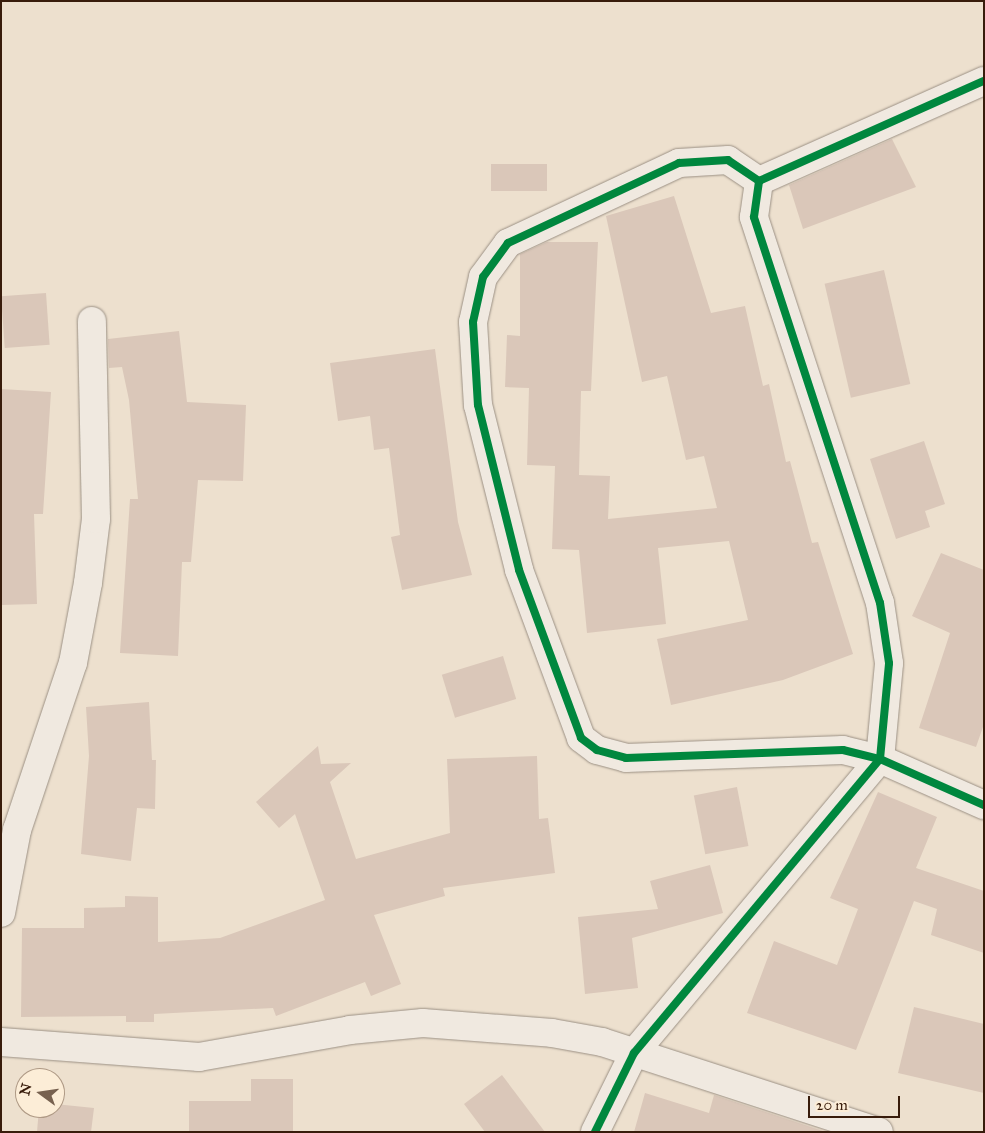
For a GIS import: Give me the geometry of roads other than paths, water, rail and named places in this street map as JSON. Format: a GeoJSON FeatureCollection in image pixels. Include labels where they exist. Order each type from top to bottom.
{"type":"FeatureCollection","features":[{"type":"Feature","properties":{"kind":"street"},"geometry":{"type":"LineString","coordinates":[[759,181],[984,81]]}},
{"type":"Feature","properties":{"kind":"street"},"geometry":{"type":"LineString","coordinates":[[759,181],[728,160],[679,163],[508,243],[483,277],[473,322],[478,405],[519,570],[581,738],[597,750],[626,758],[788,750],[843,750],[880,759],[984,805]]}},
{"type":"Feature","properties":{"kind":"street"},"geometry":{"type":"LineString","coordinates":[[595,1132],[634,1053],[880,759],[889,664],[880,603],[757,224],[759,181]]}},
{"type":"Feature","properties":{"kind":"street"},"geometry":{"type":"LineString","coordinates":[[1,913],[17,830],[73,663],[88,584],[96,519],[92,321]]}},
{"type":"Feature","properties":{"kind":"street"},"geometry":{"type":"LineString","coordinates":[[1,1042],[200,1057],[350,1030],[423,1023],[552,1033],[634,1053],[879,1132]]}}]}
